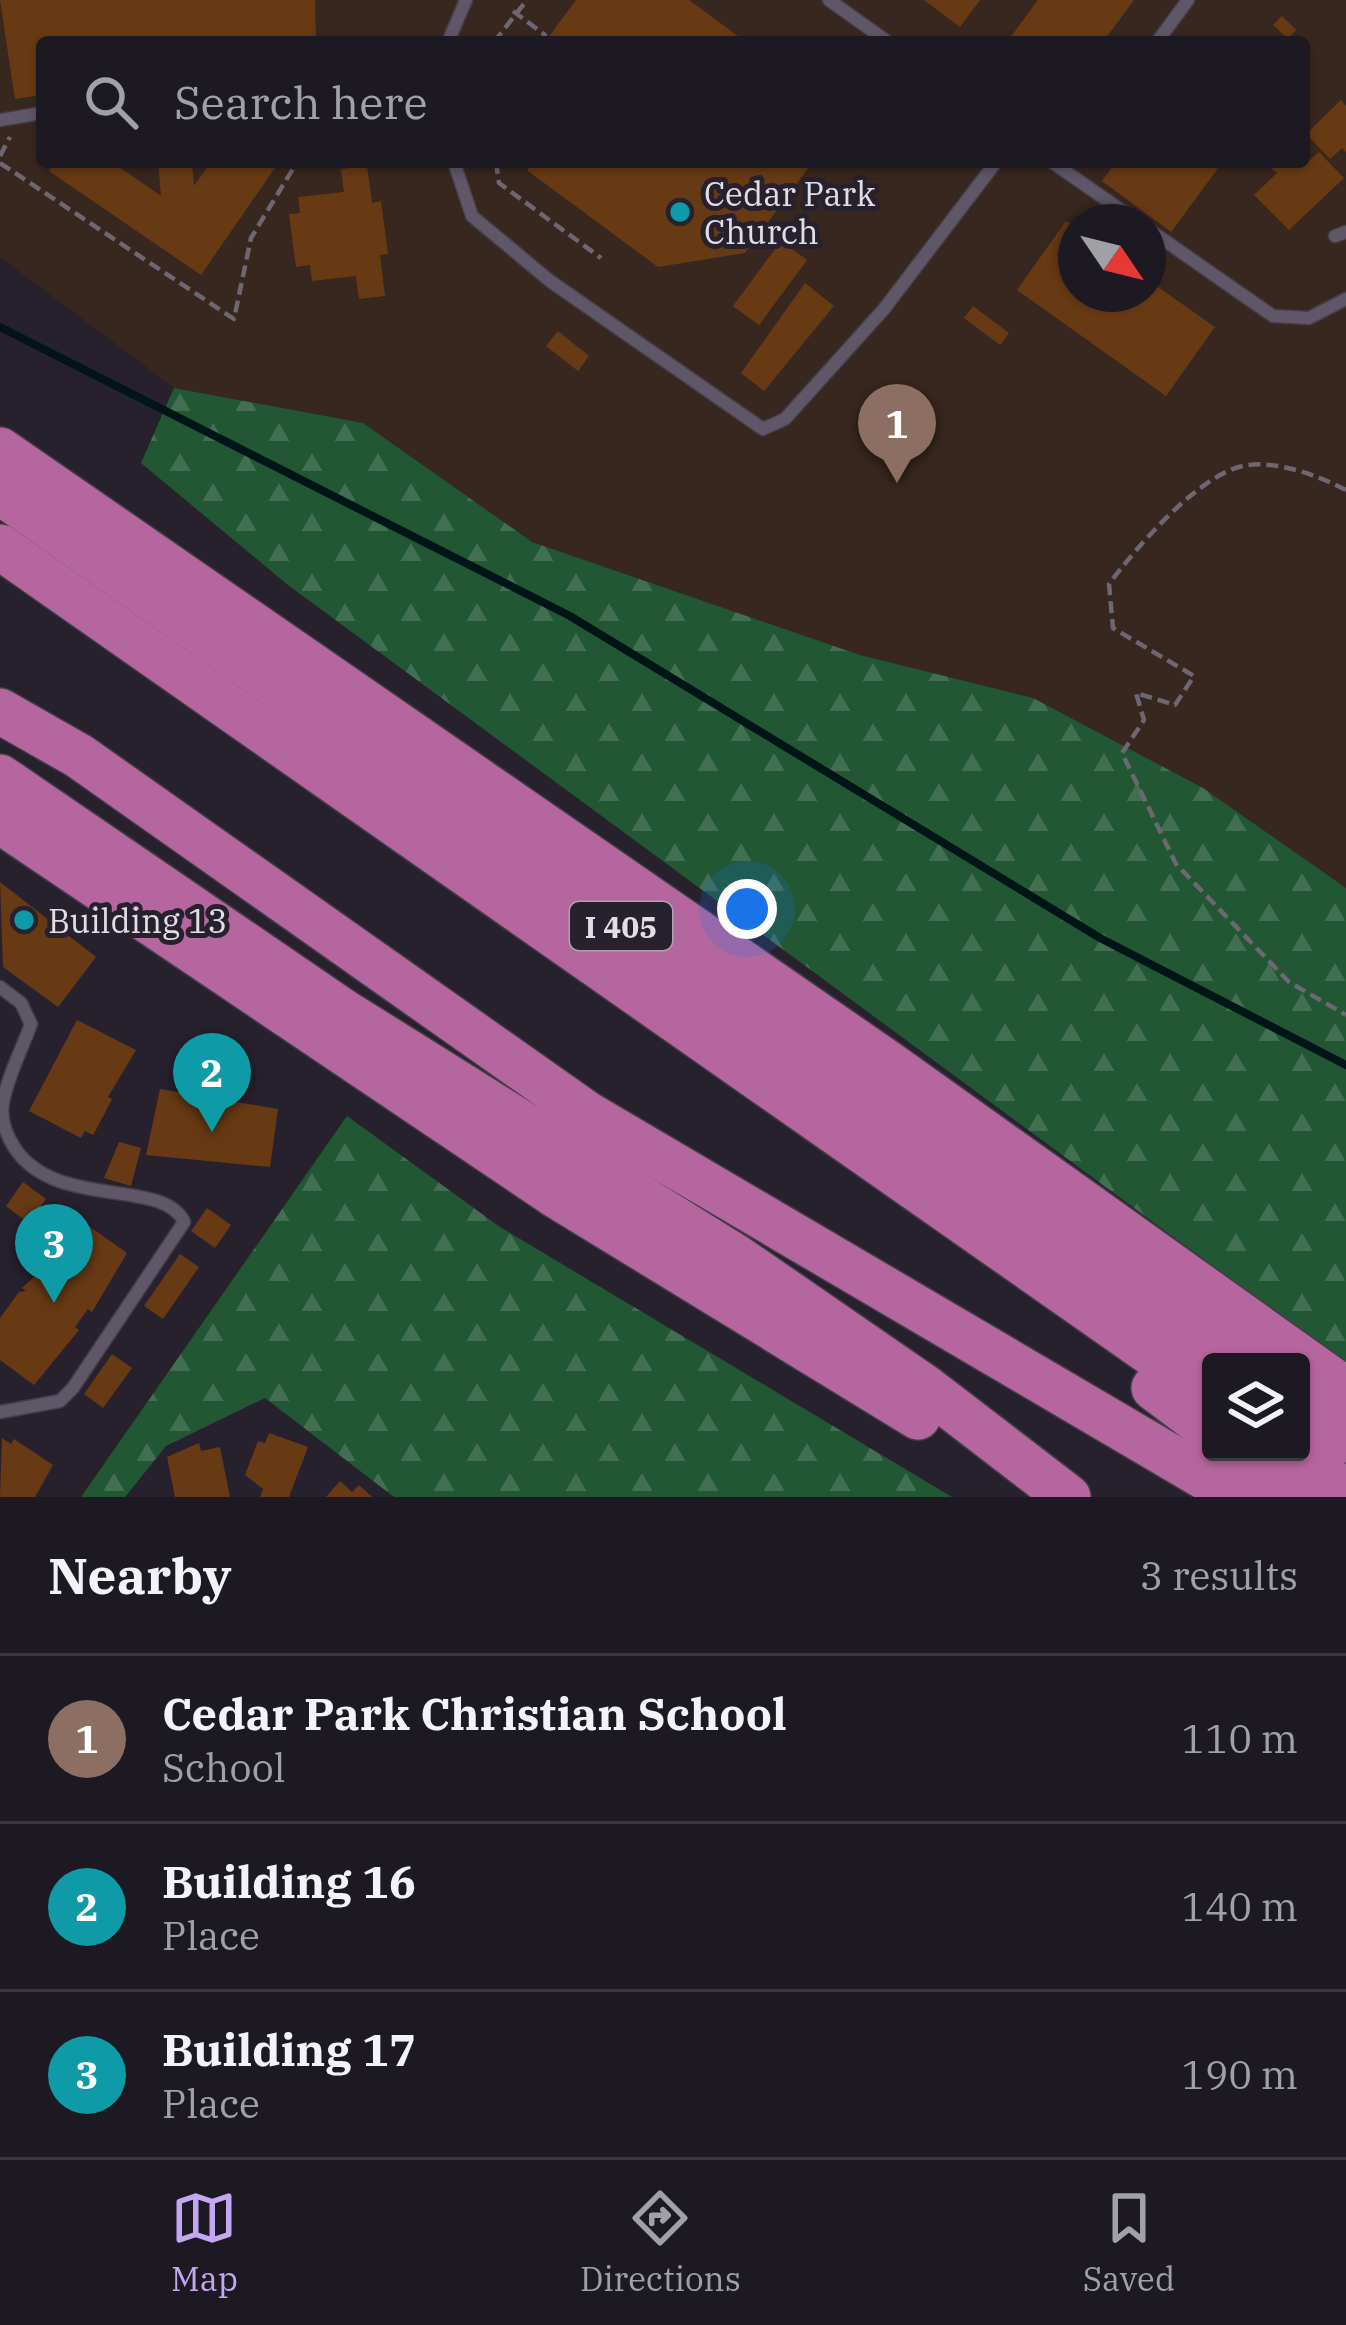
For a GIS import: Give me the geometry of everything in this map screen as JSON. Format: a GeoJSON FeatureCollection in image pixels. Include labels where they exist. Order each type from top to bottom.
{"type":"FeatureCollection","features":[{"type":"Feature","properties":{"kind":"highway"},"geometry":{"type":"LineString","coordinates":[[0,428],[205,595]]}},
{"type":"Feature","properties":{"kind":"highway","name":"I 405"},"geometry":{"type":"LineString","coordinates":[[0,451],[889,1064],[1346,1390]]}},
{"type":"Feature","properties":{"kind":"highway","name":"I 405"},"geometry":{"type":"LineString","coordinates":[[0,492],[1227,1353]]}},
{"type":"Feature","properties":{"kind":"highway","name":"I 405"},"geometry":{"type":"LineString","coordinates":[[0,547],[1202,1389]]}},
{"type":"Feature","properties":{"kind":"highway","name":"I 405"},"geometry":{"type":"LineString","coordinates":[[0,583],[790,1128],[1202,1425]]}},
{"type":"Feature","properties":{"kind":"highway"},"geometry":{"type":"LineString","coordinates":[[12,717],[587,1114],[1239,1497]]}},
{"type":"Feature","properties":{"kind":"highway"},"geometry":{"type":"LineString","coordinates":[[0,777],[344,1012],[736,1257],[926,1388],[1068,1497]]}},
{"type":"Feature","properties":{"kind":"highway"},"geometry":{"type":"LineString","coordinates":[[0,821],[557,1196],[1049,1497]]}},
{"type":"Feature","properties":{"kind":"highway"},"geometry":{"type":"LineString","coordinates":[[1310,1413],[1346,1440]]}},
{"type":"Feature","properties":{"kind":"highway"},"geometry":{"type":"LineString","coordinates":[[1251,1461],[1299,1497]]}},
{"type":"Feature","properties":{"kind":"highway"},"geometry":{"type":"LineString","coordinates":[[1303,1461],[1346,1492]]}},
{"type":"Feature","properties":{"kind":"lane"},"geometry":{"type":"LineString","coordinates":[[451,36],[466,0]]}},
{"type":"Feature","properties":{"kind":"lane"},"geometry":{"type":"LineString","coordinates":[[829,0],[880,36]]}},
{"type":"Feature","properties":{"kind":"lane"},"geometry":{"type":"LineString","coordinates":[[1161,36],[1188,0]]}},
{"type":"Feature","properties":{"kind":"lane"},"geometry":{"type":"LineString","coordinates":[[0,120],[36,114]]}},
{"type":"Feature","properties":{"kind":"lane"},"geometry":{"type":"LineString","coordinates":[[456,168],[472,216],[550,280],[764,429],[784,419],[884,309],[991,168]]}},
{"type":"Feature","properties":{"kind":"lane"},"geometry":{"type":"LineString","coordinates":[[1066,168],[1114,204]]}},
{"type":"Feature","properties":{"kind":"lane"},"geometry":{"type":"LineString","coordinates":[[1166,241],[1274,316],[1309,318],[1346,299]]}},
{"type":"Feature","properties":{"kind":"lane"},"geometry":{"type":"LineString","coordinates":[[0,987],[21,1004],[31,1024],[3,1103],[6,1133],[23,1160],[70,1187],[166,1202],[184,1222],[73,1388],[60,1401],[0,1412]]}},
{"type":"Feature","properties":{"kind":"path"},"geometry":{"type":"LineString","coordinates":[[498,36],[527,0]]}},
{"type":"Feature","properties":{"kind":"path"},"geometry":{"type":"LineString","coordinates":[[515,12],[544,36]]}},
{"type":"Feature","properties":{"kind":"path"},"geometry":{"type":"LineString","coordinates":[[0,164],[234,320],[251,238],[293,168]]}},
{"type":"Feature","properties":{"kind":"path"},"geometry":{"type":"LineString","coordinates":[[497,168],[499,183],[601,258]]}},
{"type":"Feature","properties":{"kind":"path"},"geometry":{"type":"LineString","coordinates":[[1346,490],[1288,469],[1246,465],[1213,481],[1171,515],[1108,584],[1113,628],[1194,676],[1175,705],[1136,693],[1144,720],[1122,753],[1176,864],[1288,982],[1346,1016]]}},
{"type":"Feature","properties":{"kind":"shaded area"},"geometry":{"type":"Polygon","coordinates":[[[0,0],[1346,0],[1346,888],[1203,788],[1033,698],[860,655],[532,542],[363,423],[174,388],[0,257],[0,0]]]}},
{"type":"Feature","properties":{"kind":"green space"},"geometry":{"type":"Polygon","coordinates":[[[174,388],[363,423],[532,542],[860,655],[1033,698],[1203,788],[1346,888],[1346,1364],[288,585],[141,463],[174,388]]]}},
{"type":"Feature","properties":{"kind":"green space"},"geometry":{"type":"Polygon","coordinates":[[[347,1116],[500,1227],[952,1497],[394,1497],[265,1398],[166,1446],[125,1497],[81,1497],[347,1116]]]}},
{"type":"Feature","properties":{"kind":"building"},"geometry":{"type":"Polygon","coordinates":[[[0,0],[315,0],[316,36],[36,36],[36,96],[15,99],[0,0]]]}},
{"type":"Feature","properties":{"kind":"building"},"geometry":{"type":"Polygon","coordinates":[[[576,0],[689,0],[738,36],[549,36],[576,0]]]}},
{"type":"Feature","properties":{"kind":"building"},"geometry":{"type":"Polygon","coordinates":[[[924,0],[980,0],[960,27],[924,0]]]}},
{"type":"Feature","properties":{"kind":"building"},"geometry":{"type":"Polygon","coordinates":[[[1038,0],[1134,0],[1107,36],[1011,36],[1038,0]]]}},
{"type":"Feature","properties":{"kind":"building"},"geometry":{"type":"Polygon","coordinates":[[[1282,16],[1296,30],[1285,36],[1273,25],[1282,16]]]}},
{"type":"Feature","properties":{"kind":"building"},"geometry":{"type":"Polygon","coordinates":[[[1341,100],[1346,106],[1346,152],[1342,148],[1330,159],[1310,138],[1310,130],[1341,100]]]}},
{"type":"Feature","properties":{"kind":"building"},"geometry":{"type":"Polygon","coordinates":[[[1319,152],[1344,178],[1289,230],[1254,195],[1277,173],[1271,168],[1310,168],[1310,160],[1319,152]]]}},
{"type":"Feature","properties":{"kind":"building"},"geometry":{"type":"Polygon","coordinates":[[[121,168],[161,196],[159,168],[192,168],[194,186],[207,168],[275,168],[201,275],[49,171],[121,168]]]}},
{"type":"Feature","properties":{"kind":"building"},"geometry":{"type":"Polygon","coordinates":[[[367,168],[372,203],[381,201],[388,254],[380,255],[385,296],[359,299],[356,276],[312,281],[310,265],[296,267],[289,214],[300,213],[298,197],[344,192],[341,169],[367,168]]]}},
{"type":"Feature","properties":{"kind":"building","name":"Cedar Park Church"},"geometry":{"type":"Polygon","coordinates":[[[808,168],[745,253],[658,267],[528,171],[808,168]]]}},
{"type":"Feature","properties":{"kind":"building"},"geometry":{"type":"Polygon","coordinates":[[[1112,168],[1218,168],[1171,232],[1166,228],[1166,204],[1133,204],[1102,181],[1112,168]]]}},
{"type":"Feature","properties":{"kind":"building"},"geometry":{"type":"Polygon","coordinates":[[[1058,232],[1058,312],[1166,312],[1166,293],[1215,327],[1166,396],[1017,290],[1058,232]]]}},
{"type":"Feature","properties":{"kind":"building"},"geometry":{"type":"Polygon","coordinates":[[[781,241],[807,260],[759,325],[733,306],[781,241]]]}},
{"type":"Feature","properties":{"kind":"building"},"geometry":{"type":"Polygon","coordinates":[[[805,283],[834,306],[764,391],[741,373],[805,283]]]}},
{"type":"Feature","properties":{"kind":"building"},"geometry":{"type":"Polygon","coordinates":[[[973,306],[1009,333],[1000,345],[964,318],[973,306]]]}},
{"type":"Feature","properties":{"kind":"building"},"geometry":{"type":"Polygon","coordinates":[[[558,331],[589,356],[578,371],[546,346],[558,331]]]}},
{"type":"Feature","properties":{"kind":"building","name":"Building 13"},"geometry":{"type":"Polygon","coordinates":[[[0,882],[96,957],[58,1007],[3,967],[0,882]]]}},
{"type":"Feature","properties":{"kind":"building"},"geometry":{"type":"Polygon","coordinates":[[[77,1020],[136,1050],[108,1097],[112,1099],[93,1135],[85,1131],[81,1138],[29,1111],[77,1020]]]}},
{"type":"Feature","properties":{"kind":"building"},"geometry":{"type":"Polygon","coordinates":[[[160,1089],[278,1109],[270,1167],[146,1155],[160,1089]]]}},
{"type":"Feature","properties":{"kind":"building"},"geometry":{"type":"Polygon","coordinates":[[[119,1142],[141,1148],[131,1186],[104,1178],[119,1142]]]}},
{"type":"Feature","properties":{"kind":"building"},"geometry":{"type":"Polygon","coordinates":[[[23,1182],[46,1199],[28,1223],[6,1206],[23,1182]]]}},
{"type":"Feature","properties":{"kind":"building"},"geometry":{"type":"Polygon","coordinates":[[[207,1208],[231,1225],[215,1248],[191,1231],[207,1208]]]}},
{"type":"Feature","properties":{"kind":"building"},"geometry":{"type":"Polygon","coordinates":[[[82,1221],[127,1253],[92,1312],[88,1309],[75,1327],[79,1330],[34,1385],[0,1360],[0,1318],[19,1292],[26,1291],[22,1288],[36,1275],[32,1272],[39,1262],[44,1265],[53,1252],[47,1248],[62,1227],[78,1227],[82,1221]]]}},
{"type":"Feature","properties":{"kind":"building"},"geometry":{"type":"Polygon","coordinates":[[[180,1254],[199,1267],[163,1319],[144,1306],[180,1254]]]}},
{"type":"Feature","properties":{"kind":"building"},"geometry":{"type":"Polygon","coordinates":[[[112,1354],[132,1368],[103,1408],[84,1394],[112,1354]]]}},
{"type":"Feature","properties":{"kind":"building"},"geometry":{"type":"Polygon","coordinates":[[[269,1433],[308,1447],[289,1497],[260,1497],[263,1489],[245,1475],[258,1441],[265,1443],[269,1433]]]}},
{"type":"Feature","properties":{"kind":"building"},"geometry":{"type":"Polygon","coordinates":[[[2,1438],[11,1444],[14,1439],[53,1465],[35,1497],[0,1497],[2,1438]]]}},
{"type":"Feature","properties":{"kind":"building"},"geometry":{"type":"Polygon","coordinates":[[[199,1443],[201,1451],[220,1447],[230,1497],[175,1497],[167,1457],[199,1443]]]}},
{"type":"Feature","properties":{"kind":"building"},"geometry":{"type":"Polygon","coordinates":[[[340,1481],[352,1492],[359,1485],[372,1497],[326,1497],[340,1481]]]}},
{"type":"Feature","properties":{"kind":"waterway"},"geometry":{"type":"LineString","coordinates":[[0,327],[570,616],[1100,938],[1346,1065]]}},
{"type":"Feature","properties":{"kind":"place","name":"Cedar Park Church"},"geometry":{"type":"Point","coordinates":[680,212]}},
{"type":"Feature","properties":{"kind":"place","name":"Cedar Park Christian School"},"geometry":{"type":"Point","coordinates":[897,483]}},
{"type":"Feature","properties":{"kind":"place","name":"Building 13"},"geometry":{"type":"Point","coordinates":[24,920]}},
{"type":"Feature","properties":{"kind":"place","name":"Building 16"},"geometry":{"type":"Point","coordinates":[212,1132]}},
{"type":"Feature","properties":{"kind":"place","name":"Building 17"},"geometry":{"type":"Point","coordinates":[54,1303]}}]}
